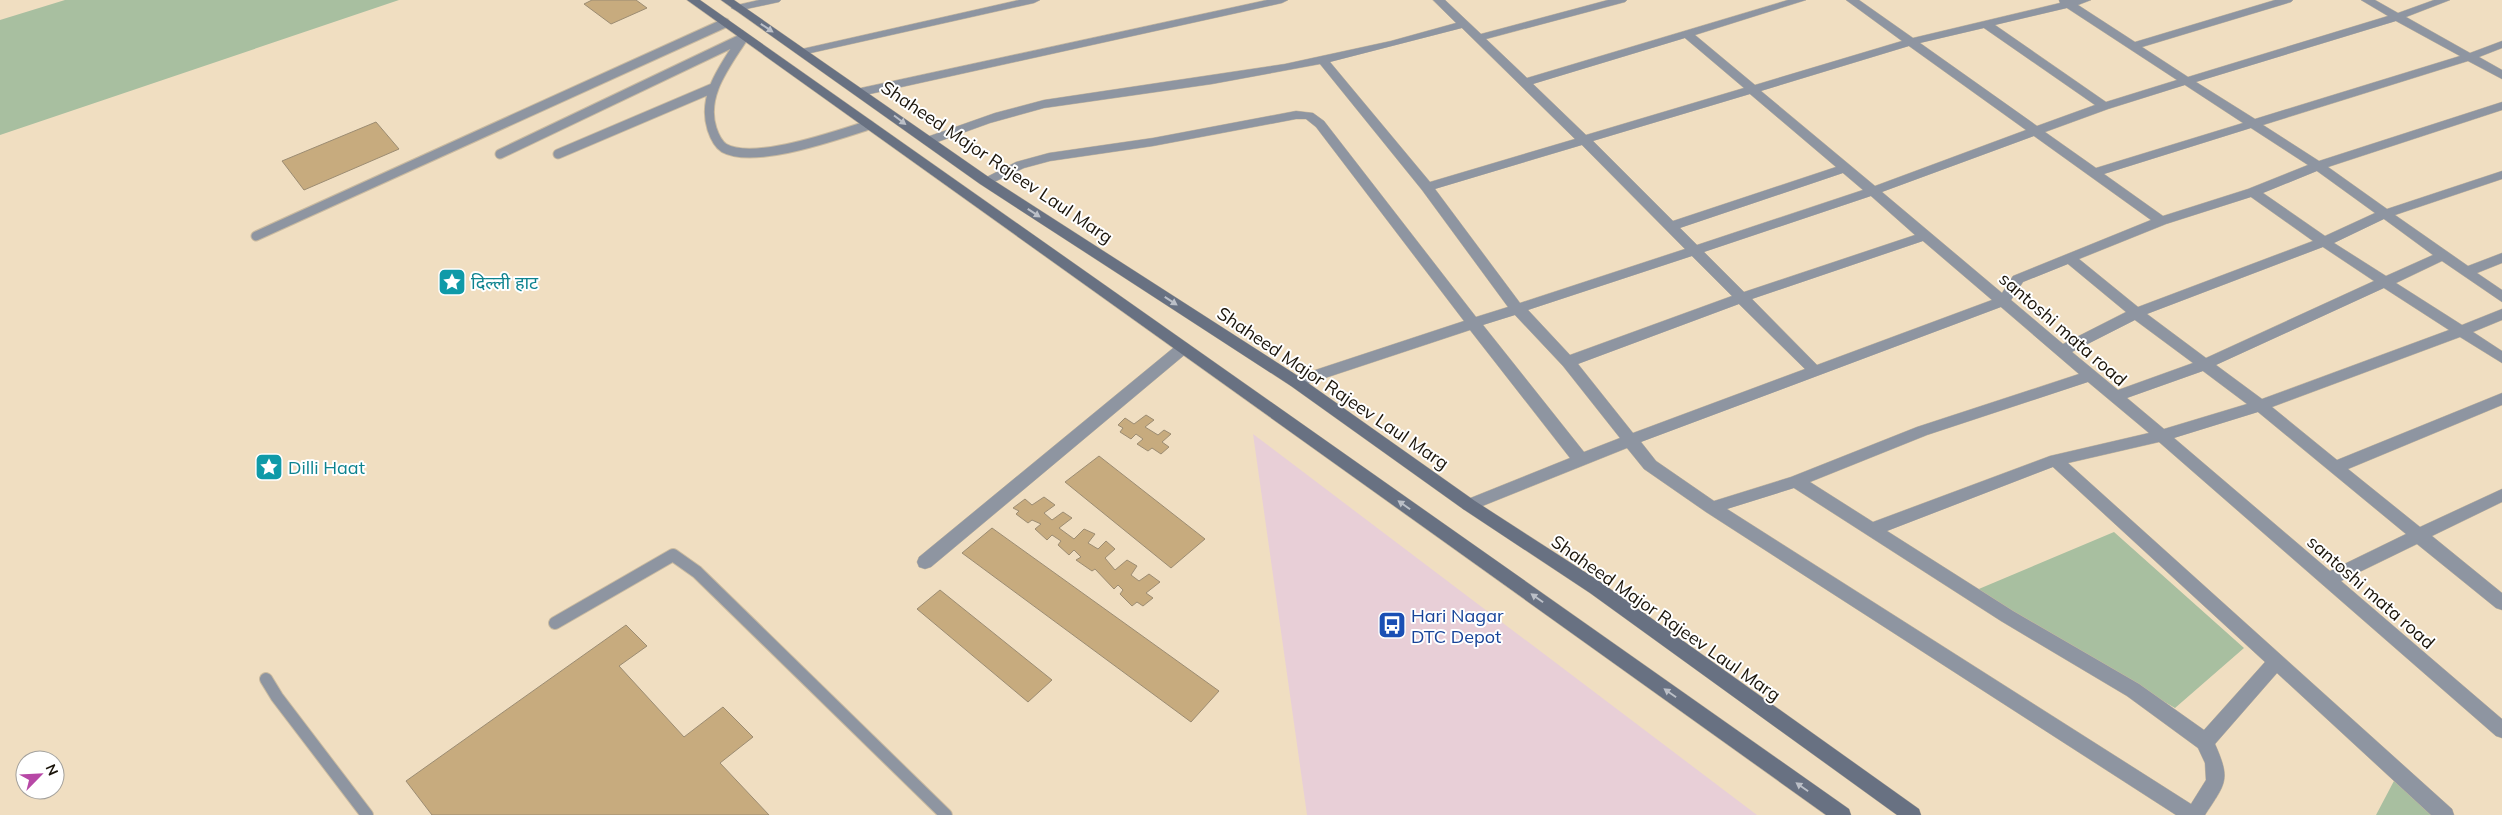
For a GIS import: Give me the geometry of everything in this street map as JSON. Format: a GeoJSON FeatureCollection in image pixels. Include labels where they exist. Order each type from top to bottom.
{"type":"FeatureCollection","features":[{"type":"Feature","properties":{"kind":"street"},"geometry":{"type":"LineString","coordinates":[[693,0],[742,38],[869,125],[1842,815]]}},
{"type":"Feature","properties":{"kind":"street"},"geometry":{"type":"LineString","coordinates":[[732,4],[775,0]]}},
{"type":"Feature","properties":{"kind":"street"},"geometry":{"type":"LineString","coordinates":[[802,52],[1034,0]]}},
{"type":"Feature","properties":{"kind":"street"},"geometry":{"type":"LineString","coordinates":[[1478,38],[1621,0]]}},
{"type":"Feature","properties":{"kind":"street"},"geometry":{"type":"LineString","coordinates":[[1524,83],[1800,0]]}},
{"type":"Feature","properties":{"kind":"street"},"geometry":{"type":"LineString","coordinates":[[1852,0],[2161,221]]}},
{"type":"Feature","properties":{"kind":"street"},"geometry":{"type":"LineString","coordinates":[[1427,187],[1911,42],[2066,2],[2085,0]]}},
{"type":"Feature","properties":{"kind":"street"},"geometry":{"type":"LineString","coordinates":[[2133,46],[2287,0]]}},
{"type":"Feature","properties":{"kind":"street"},"geometry":{"type":"LineString","coordinates":[[2367,0],[2502,76]]}},
{"type":"Feature","properties":{"kind":"street"},"geometry":{"type":"LineString","coordinates":[[1296,382],[1472,322],[1694,252],[1874,191],[2033,130],[2104,106],[2397,17],[2444,0]]}},
{"type":"Feature","properties":{"kind":"street"},"geometry":{"type":"LineString","coordinates":[[862,92],[1276,1]]}},
{"type":"Feature","properties":{"kind":"street"},"geometry":{"type":"LineString","coordinates":[[1442,1],[1815,371]]}},
{"type":"Feature","properties":{"kind":"street"},"geometry":{"type":"LineString","coordinates":[[2066,2],[2318,166],[2502,297]]}},
{"type":"Feature","properties":{"kind":"street","name":"Shaheed Major Rajeev Laul Marg"},"geometry":{"type":"LineString","coordinates":[[732,4],[862,92],[985,181],[1296,382],[1469,505],[1596,588],[1912,815]]}},
{"type":"Feature","properties":{"kind":"street"},"geometry":{"type":"LineString","coordinates":[[1985,23],[2104,106]]}},
{"type":"Feature","properties":{"kind":"street"},"geometry":{"type":"LineString","coordinates":[[928,141],[988,119],[1045,104],[1175,86],[1322,60],[1425,36],[1465,24]]}},
{"type":"Feature","properties":{"kind":"street","name":"santoshi mata road"},"geometry":{"type":"LineString","coordinates":[[1688,34],[2162,436],[2502,730]]}},
{"type":"Feature","properties":{"kind":"street"},"geometry":{"type":"LineString","coordinates":[[2094,172],[2469,57],[2502,44]]}},
{"type":"Feature","properties":{"kind":"street"},"geometry":{"type":"LineString","coordinates":[[1322,60],[1427,187],[1517,308],[1568,362],[1628,441],[1650,465],[1712,508],[2193,815],[2216,782],[2214,763],[2204,742],[2133,690],[2007,616],[1796,482]]}},
{"type":"Feature","properties":{"kind":"street"},"geometry":{"type":"LineString","coordinates":[[1469,505],[1628,441],[2003,301],[2018,279],[2161,221],[2253,192],[2318,166],[2502,106]]}},
{"type":"Feature","properties":{"kind":"street"},"geometry":{"type":"LineString","coordinates":[[985,181],[1020,165],[1049,156],[1153,142],[1296,115],[1309,116],[1326,132],[1581,460]]}},
{"type":"Feature","properties":{"kind":"street"},"geometry":{"type":"LineString","coordinates":[[1669,227],[1846,168]]}},
{"type":"Feature","properties":{"kind":"street"},"geometry":{"type":"LineString","coordinates":[[2061,351],[2136,313],[2324,242],[2387,214],[2502,175]]}},
{"type":"Feature","properties":{"kind":"street"},"geometry":{"type":"LineString","coordinates":[[2253,192],[2324,242],[2502,358]]}},
{"type":"Feature","properties":{"kind":"street"},"geometry":{"type":"LineString","coordinates":[[1568,362],[1741,298],[1925,236]]}},
{"type":"Feature","properties":{"kind":"street"},"geometry":{"type":"LineString","coordinates":[[2115,397],[2206,364],[2442,256]]}},
{"type":"Feature","properties":{"kind":"street"},"geometry":{"type":"LineString","coordinates":[[2069,258],[2136,313],[2260,406],[2502,603]]}},
{"type":"Feature","properties":{"kind":"street"},"geometry":{"type":"LineString","coordinates":[[2465,272],[2502,258]]}},
{"type":"Feature","properties":{"kind":"street"},"geometry":{"type":"LineString","coordinates":[[1871,530],[2055,460],[2162,436],[2260,406],[2462,331],[2502,314]]}},
{"type":"Feature","properties":{"kind":"street"},"geometry":{"type":"LineString","coordinates":[[925,562],[1183,348]]}},
{"type":"Feature","properties":{"kind":"street"},"geometry":{"type":"LineString","coordinates":[[1712,508],[1796,482],[1922,431],[2090,376]]}},
{"type":"Feature","properties":{"kind":"street"},"geometry":{"type":"LineString","coordinates":[[2334,468],[2502,399]]}},
{"type":"Feature","properties":{"kind":"street"},"geometry":{"type":"LineString","coordinates":[[2055,460],[2445,815]]}},
{"type":"Feature","properties":{"kind":"street"},"geometry":{"type":"LineString","coordinates":[[2327,580],[2502,494]]}},
{"type":"Feature","properties":{"kind":"street"},"geometry":{"type":"LineString","coordinates":[[2204,742],[2276,661]]}},
{"type":"Feature","properties":{"kind":"lane"},"geometry":{"type":"LineString","coordinates":[[256,236],[725,23]]}},
{"type":"Feature","properties":{"kind":"lane"},"geometry":{"type":"LineString","coordinates":[[742,38],[714,88],[709,114],[713,134],[724,148],[742,153],[799,146],[869,125]]}},
{"type":"Feature","properties":{"kind":"lane"},"geometry":{"type":"LineString","coordinates":[[500,154],[742,38]]}},
{"type":"Feature","properties":{"kind":"lane"},"geometry":{"type":"LineString","coordinates":[[558,154],[714,88]]}},
{"type":"Feature","properties":{"kind":"lane"},"geometry":{"type":"LineString","coordinates":[[555,623],[672,555],[697,572],[946,815]]}},
{"type":"Feature","properties":{"kind":"lane"},"geometry":{"type":"LineString","coordinates":[[266,679],[277,697],[367,815]]}},
{"type":"Feature","properties":{"kind":"shaded area","name":"Hari Nagar DTC Depot"},"geometry":{"type":"Polygon","coordinates":[[[1253,434],[1757,815],[1307,815],[1253,434]]]}},
{"type":"Feature","properties":{"kind":"green space"},"geometry":{"type":"Polygon","coordinates":[[[65,0],[399,0],[0,135],[0,20],[65,0]]]}},
{"type":"Feature","properties":{"kind":"green space"},"geometry":{"type":"Polygon","coordinates":[[[2114,532],[2244,648],[2175,708],[1974,591],[2114,532]]]}},
{"type":"Feature","properties":{"kind":"green space"},"geometry":{"type":"Polygon","coordinates":[[[2395,779],[2433,815],[2376,815],[2395,779]]]}},
{"type":"Feature","properties":{"kind":"building"},"geometry":{"type":"Polygon","coordinates":[[[592,0],[636,0],[647,8],[611,24],[584,4],[592,0]]]}},
{"type":"Feature","properties":{"kind":"building"},"geometry":{"type":"Polygon","coordinates":[[[376,122],[399,149],[304,190],[282,161],[376,122]]]}},
{"type":"Feature","properties":{"kind":"building"},"geometry":{"type":"Polygon","coordinates":[[[1146,415],[1154,420],[1145,427],[1158,435],[1164,430],[1171,434],[1162,442],[1169,447],[1161,454],[1152,448],[1148,451],[1137,444],[1143,439],[1136,434],[1131,439],[1120,432],[1123,428],[1118,425],[1125,418],[1134,424],[1146,415]]]}},
{"type":"Feature","properties":{"kind":"building"},"geometry":{"type":"Polygon","coordinates":[[[1099,456],[1205,539],[1171,568],[1065,482],[1099,456]]]}},
{"type":"Feature","properties":{"kind":"building"},"geometry":{"type":"Polygon","coordinates":[[[1044,497],[1055,505],[1044,513],[1052,520],[1063,512],[1072,518],[1059,528],[1074,539],[1084,529],[1095,534],[1088,543],[1098,549],[1106,541],[1115,549],[1105,558],[1115,570],[1127,560],[1137,566],[1131,575],[1139,581],[1149,574],[1160,582],[1146,593],[1153,598],[1143,606],[1137,602],[1132,606],[1120,594],[1123,590],[1118,585],[1114,589],[1095,569],[1092,571],[1076,560],[1081,557],[1074,550],[1069,555],[1058,545],[1061,541],[1052,535],[1047,540],[1035,529],[1041,524],[1032,520],[1028,523],[1016,514],[1019,511],[1013,508],[1025,499],[1032,505],[1044,497]]]}},
{"type":"Feature","properties":{"kind":"building"},"geometry":{"type":"Polygon","coordinates":[[[992,528],[1219,691],[1191,722],[962,553],[992,528]]]}},
{"type":"Feature","properties":{"kind":"building"},"geometry":{"type":"Polygon","coordinates":[[[940,590],[1052,680],[1028,702],[917,609],[940,590]]]}},
{"type":"Feature","properties":{"kind":"building"},"geometry":{"type":"Polygon","coordinates":[[[626,625],[647,646],[619,666],[684,737],[723,707],[753,737],[720,763],[769,815],[432,815],[406,781],[626,625]]]}},
{"type":"Feature","properties":{"kind":"place","name":"दिल्ली हाट"},"geometry":{"type":"Point","coordinates":[452,282]}},
{"type":"Feature","properties":{"kind":"place","name":"Dilli Haat"},"geometry":{"type":"Point","coordinates":[269,467]}},
{"type":"Feature","properties":{"kind":"place","name":"Hari Nagar DTC Depot"},"geometry":{"type":"Point","coordinates":[1392,625]}}]}
